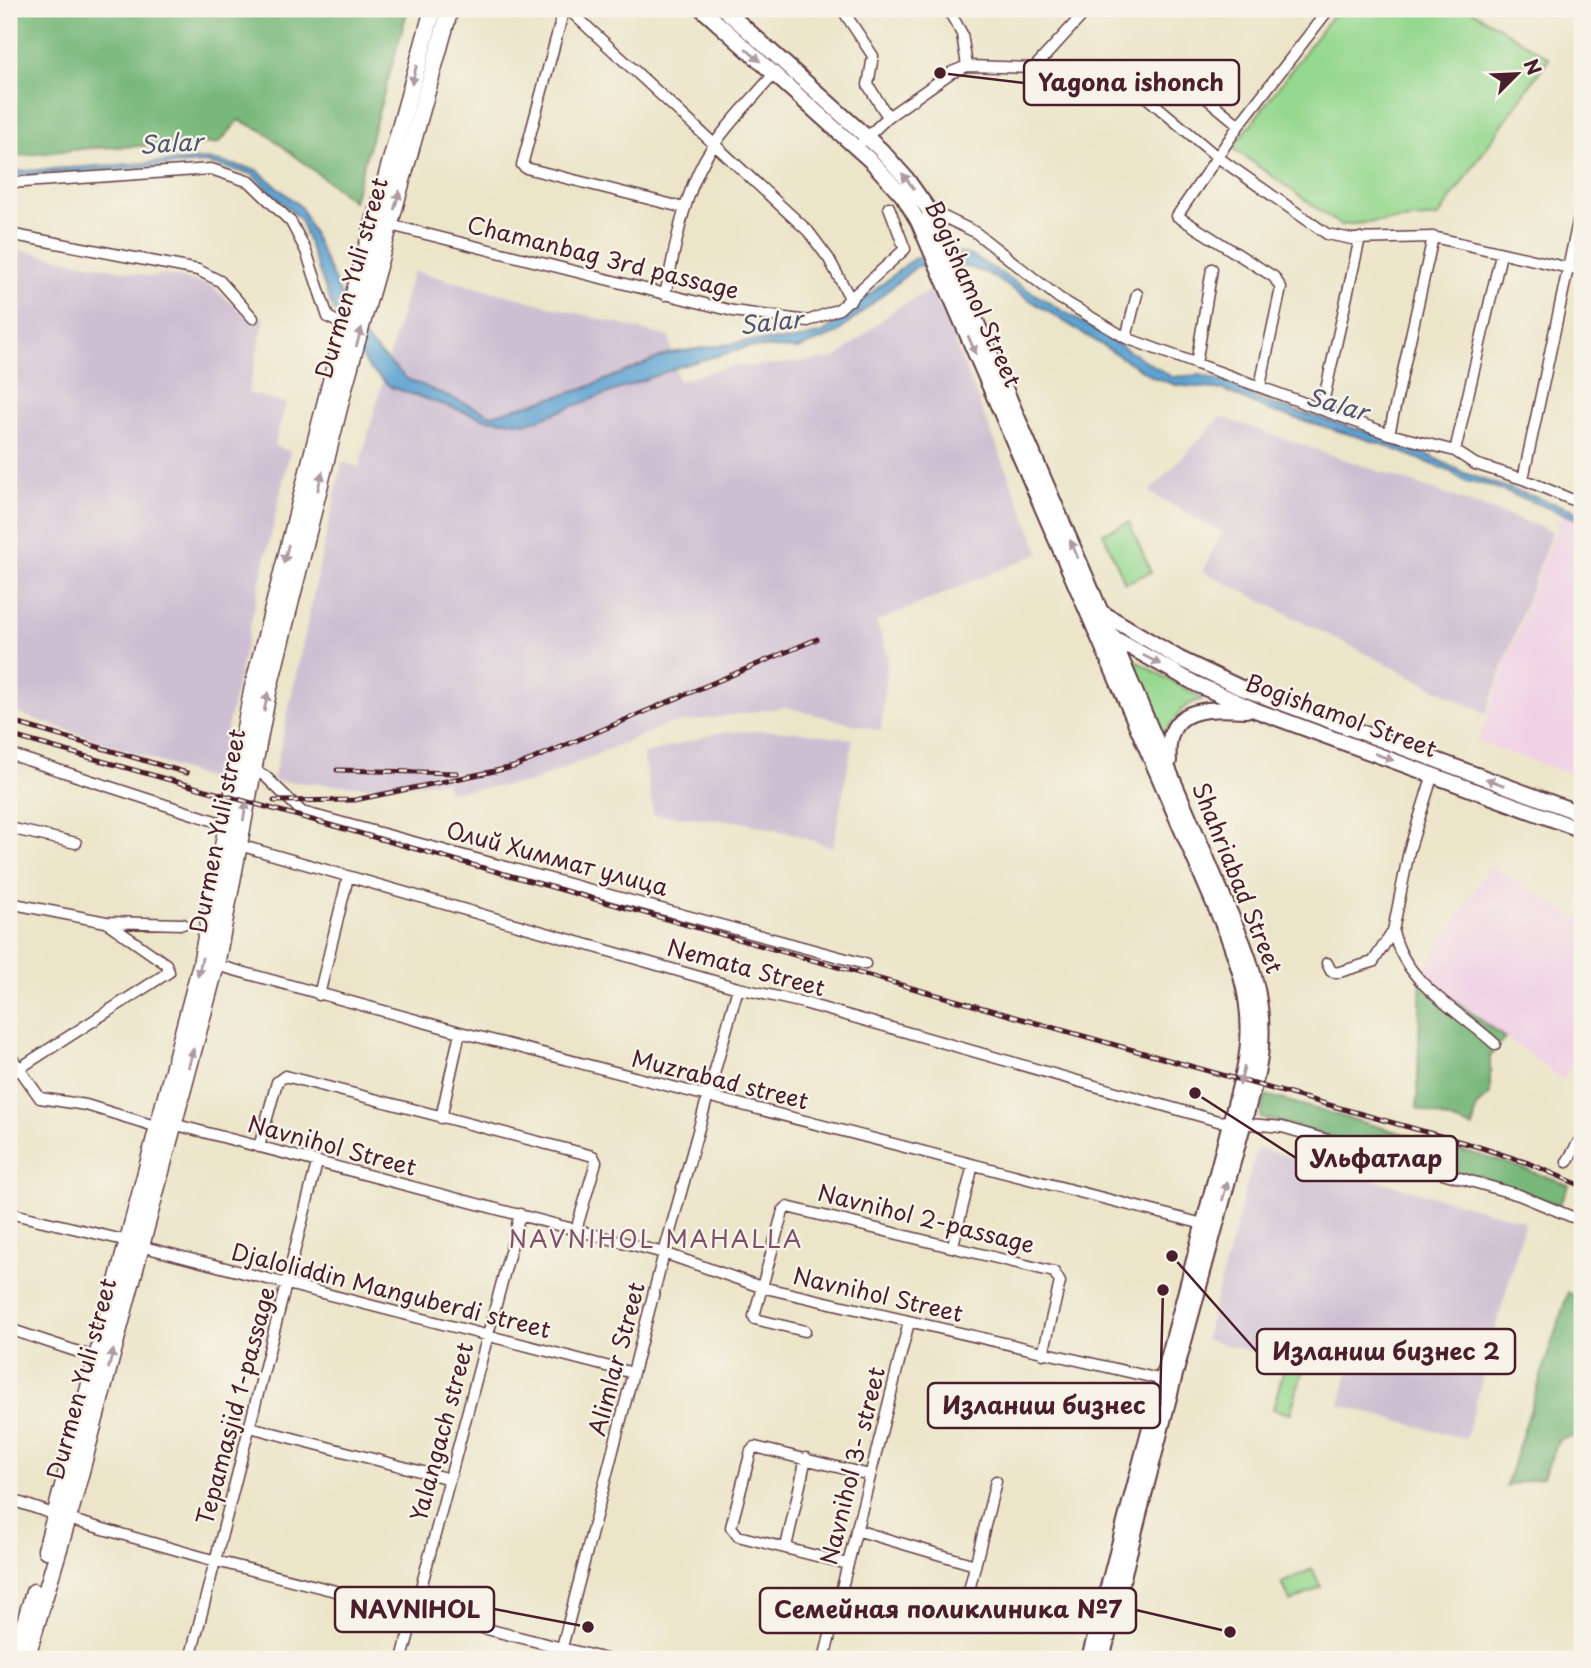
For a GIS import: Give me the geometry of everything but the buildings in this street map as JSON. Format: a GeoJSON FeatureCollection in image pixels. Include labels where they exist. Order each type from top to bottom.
{"type":"FeatureCollection","features":[{"type":"Feature","properties":{"kind":"main road","name":"Durmen Yuli street"},"geometry":{"type":"LineString","coordinates":[[167,1127],[201,964],[252,691],[364,288],[433,9]]}},
{"type":"Feature","properties":{"kind":"main road","name":"Durmen Yuli street"},"geometry":{"type":"LineString","coordinates":[[338,382],[345,326],[390,225],[450,9]]}},
{"type":"Feature","properties":{"kind":"main road","name":"Bogishamol Street"},"geometry":{"type":"LineString","coordinates":[[702,9],[856,147],[925,218]]}},
{"type":"Feature","properties":{"kind":"main road","name":"Bogishamol Street"},"geometry":{"type":"LineString","coordinates":[[724,9],[867,137],[906,178],[1097,618],[1197,668],[1433,775],[1517,798]]}},
{"type":"Feature","properties":{"kind":"main road","name":"Durmen Yuli street"},"geometry":{"type":"LineString","coordinates":[[17,1651],[62,1518],[146,1197],[216,965],[268,692],[326,428]]}},
{"type":"Feature","properties":{"kind":"main road","name":"Shahriabad Street"},"geometry":{"type":"LineString","coordinates":[[1089,1659],[1237,1123],[1263,1046],[1260,1001],[1243,943],[1172,776],[1123,679],[1112,637],[1097,618]]}},
{"type":"Feature","properties":{"kind":"main road","name":"Shahriabad Street"},"geometry":{"type":"LineString","coordinates":[[1097,618],[1227,934],[1245,986],[1249,1043],[1237,1123]]}},
{"type":"Feature","properties":{"kind":"main road","name":"Bogishamol Street"},"geometry":{"type":"LineString","coordinates":[[1112,637],[1196,684],[1255,710],[1341,733],[1564,816],[1582,830]]}},
{"type":"Feature","properties":{"kind":"main road"},"geometry":{"type":"LineString","coordinates":[[1172,776],[1169,741],[1184,717],[1208,708],[1255,710]]}},
{"type":"Feature","properties":{"kind":"main road","name":"Bogishamol Street"},"geometry":{"type":"LineString","coordinates":[[1564,816],[1582,814]]}},
{"type":"Feature","properties":{"kind":"main road","name":"Durmen Yuli street"},"geometry":{"type":"LineString","coordinates":[[62,1518],[97,1358],[134,1243]]}},
{"type":"Feature","properties":{"kind":"main road","name":"Shahriabad Street"},"geometry":{"type":"LineString","coordinates":[[1102,1659],[1167,1381]]}},
{"type":"Feature","properties":{"kind":"street"},"geometry":{"type":"LineString","coordinates":[[685,208],[522,165],[566,9],[716,142],[808,231],[829,258],[851,300]]}},
{"type":"Feature","properties":{"kind":"street"},"geometry":{"type":"LineString","coordinates":[[842,9],[873,56],[868,85],[888,117]]}},
{"type":"Feature","properties":{"kind":"street"},"geometry":{"type":"LineString","coordinates":[[948,9],[962,34],[967,66]]}},
{"type":"Feature","properties":{"kind":"street"},"geometry":{"type":"LineString","coordinates":[[1034,68],[1088,9]]}},
{"type":"Feature","properties":{"kind":"street"},"geometry":{"type":"LineString","coordinates":[[1260,386],[1281,288],[1274,277],[1177,216],[1216,156],[1329,9]]}},
{"type":"Feature","properties":{"kind":"street"},"geometry":{"type":"LineString","coordinates":[[856,147],[888,117],[952,72],[967,66],[1034,68],[1104,76],[1122,81],[1216,156],[1327,234],[1360,238],[1433,237],[1582,271]]}},
{"type":"Feature","properties":{"kind":"street"},"geometry":{"type":"LineString","coordinates":[[1176,73],[1239,125]]}},
{"type":"Feature","properties":{"kind":"street"},"geometry":{"type":"LineString","coordinates":[[665,295],[685,208],[704,161],[716,142],[774,74]]}},
{"type":"Feature","properties":{"kind":"street"},"geometry":{"type":"LineString","coordinates":[[9,183],[211,169],[250,182],[291,222],[306,251],[328,317],[345,326]]}},
{"type":"Feature","properties":{"kind":"street"},"geometry":{"type":"LineString","coordinates":[[1523,479],[1582,203]]}},
{"type":"Feature","properties":{"kind":"street","name":"Chamanbag 3rd passage"},"geometry":{"type":"LineString","coordinates":[[390,225],[733,311],[808,321],[839,309],[905,249],[890,207]]}},
{"type":"Feature","properties":{"kind":"street"},"geometry":{"type":"LineString","coordinates":[[925,218],[956,221],[975,232],[1059,298],[1126,338],[1195,365],[1322,407],[1389,434],[1455,451],[1475,464],[1523,479],[1582,504]]}},
{"type":"Feature","properties":{"kind":"street"},"geometry":{"type":"LineString","coordinates":[[9,234],[198,270],[220,281],[253,318]]}},
{"type":"Feature","properties":{"kind":"street"},"geometry":{"type":"LineString","coordinates":[[1389,434],[1433,237]]}},
{"type":"Feature","properties":{"kind":"street"},"geometry":{"type":"LineString","coordinates":[[1322,407],[1360,238]]}},
{"type":"Feature","properties":{"kind":"street"},"geometry":{"type":"LineString","coordinates":[[1455,451],[1501,254]]}},
{"type":"Feature","properties":{"kind":"street"},"geometry":{"type":"LineString","coordinates":[[1195,365],[1212,269]]}},
{"type":"Feature","properties":{"kind":"street"},"geometry":{"type":"LineString","coordinates":[[1126,338],[1137,294]]}},
{"type":"Feature","properties":{"kind":"street"},"geometry":{"type":"LineString","coordinates":[[9,754],[22,761],[133,793],[227,825]]}},
{"type":"Feature","properties":{"kind":"street","name":"Олий Химмат улица"},"geometry":{"type":"LineString","coordinates":[[253,769],[265,776],[302,812],[865,964]]}},
{"type":"Feature","properties":{"kind":"street"},"geometry":{"type":"LineString","coordinates":[[1327,963],[1331,971],[1336,973],[1373,962],[1393,931],[1409,850],[1433,775]]}},
{"type":"Feature","properties":{"kind":"street"},"geometry":{"type":"LineString","coordinates":[[9,828],[76,842]]}},
{"type":"Feature","properties":{"kind":"street","name":"Nemata Street"},"geometry":{"type":"LineString","coordinates":[[239,845],[738,988],[804,1003],[1237,1123],[1282,1127],[1544,1203],[1582,1221]]}},
{"type":"Feature","properties":{"kind":"street"},"geometry":{"type":"LineString","coordinates":[[319,995],[348,877]]}},
{"type":"Feature","properties":{"kind":"street"},"geometry":{"type":"LineString","coordinates":[[9,903],[106,922],[183,924]]}},
{"type":"Feature","properties":{"kind":"street"},"geometry":{"type":"LineString","coordinates":[[13,1072],[169,972],[166,964],[106,922]]}},
{"type":"Feature","properties":{"kind":"street"},"geometry":{"type":"LineString","coordinates":[[1393,931],[1396,946],[1410,969],[1495,1044]]}},
{"type":"Feature","properties":{"kind":"street","name":"Muzrabad street"},"geometry":{"type":"LineString","coordinates":[[216,965],[319,995],[706,1097],[1209,1226]]}},
{"type":"Feature","properties":{"kind":"street","name":"Аlimlar Street"},"geometry":{"type":"LineString","coordinates":[[560,1654],[664,1253],[738,988]]}},
{"type":"Feature","properties":{"kind":"street"},"geometry":{"type":"LineString","coordinates":[[441,1118],[460,1032]]}},
{"type":"Feature","properties":{"kind":"street","name":"Navnihol Street"},"geometry":{"type":"LineString","coordinates":[[9,1054],[13,1072],[40,1098],[86,1105],[520,1214],[664,1253],[761,1287],[1167,1381]]}},
{"type":"Feature","properties":{"kind":"street"},"geometry":{"type":"LineString","coordinates":[[259,1147],[277,1082],[285,1076],[593,1156],[596,1162],[576,1230]]}},
{"type":"Feature","properties":{"kind":"street"},"geometry":{"type":"LineString","coordinates":[[1567,1162],[1582,1136]]}},
{"type":"Feature","properties":{"kind":"street","name":"Tepamasjid 1-passage"},"geometry":{"type":"LineString","coordinates":[[190,1659],[288,1286],[317,1163]]}},
{"type":"Feature","properties":{"kind":"street"},"geometry":{"type":"LineString","coordinates":[[953,1245],[973,1165]]}},
{"type":"Feature","properties":{"kind":"street","name":"Navnihol 2-passage"},"geometry":{"type":"LineString","coordinates":[[805,1331],[755,1319],[761,1287],[783,1211],[787,1207],[953,1245],[1054,1272],[1059,1276],[1043,1354]]}},
{"type":"Feature","properties":{"kind":"street","name":"Djaloliddin Manguberdi street"},"geometry":{"type":"LineString","coordinates":[[9,1213],[633,1373]]}},
{"type":"Feature","properties":{"kind":"street","name":"Yalangach street"},"geometry":{"type":"LineString","coordinates":[[402,1659],[520,1214]]}},
{"type":"Feature","properties":{"kind":"street","name":"Navnihol 3- street"},"geometry":{"type":"LineString","coordinates":[[824,1659],[909,1322]]}},
{"type":"Feature","properties":{"kind":"street"},"geometry":{"type":"LineString","coordinates":[[9,1329],[97,1358]]}},
{"type":"Feature","properties":{"kind":"street"},"geometry":{"type":"LineString","coordinates":[[250,1427],[450,1479]]}},
{"type":"Feature","properties":{"kind":"street"},"geometry":{"type":"LineString","coordinates":[[848,1564],[738,1536],[732,1527],[751,1451],[755,1447],[870,1475]]}},
{"type":"Feature","properties":{"kind":"street"},"geometry":{"type":"LineString","coordinates":[[786,1547],[806,1458]]}},
{"type":"Feature","properties":{"kind":"street"},"geometry":{"type":"LineString","coordinates":[[961,1623],[996,1481]]}},
{"type":"Feature","properties":{"kind":"street"},"geometry":{"type":"LineString","coordinates":[[9,1499],[62,1518],[216,1561],[414,1611],[560,1654],[606,1659]]}},
{"type":"Feature","properties":{"kind":"street"},"geometry":{"type":"LineString","coordinates":[[856,1530],[975,1565]]}},
{"type":"Feature","properties":{"kind":"shaded area"},"geometry":{"type":"Polygon","coordinates":[[[9,248],[153,277],[163,274],[210,285],[251,320],[265,317],[248,393],[286,404],[274,446],[290,451],[215,781],[9,710],[9,248]]]}},
{"type":"Feature","properties":{"kind":"shaded area"},"geometry":{"type":"Polygon","coordinates":[[[413,271],[669,337],[678,381],[729,366],[836,358],[895,309],[933,289],[1040,553],[876,622],[888,654],[881,731],[785,707],[666,725],[529,783],[447,792],[446,781],[376,787],[273,781],[342,462],[359,467],[413,271]]]}},
{"type":"Feature","properties":{"kind":"shaded area"},"geometry":{"type":"Polygon","coordinates":[[[1221,417],[1552,531],[1486,714],[1202,571],[1222,533],[1149,492],[1221,417]]]}},
{"type":"Feature","properties":{"kind":"shaded area"},"geometry":{"type":"Polygon","coordinates":[[[1562,511],[1582,518],[1582,778],[1478,742],[1562,511]]]}},
{"type":"Feature","properties":{"kind":"shaded area"},"geometry":{"type":"Polygon","coordinates":[[[794,731],[853,739],[833,848],[791,833],[737,821],[654,815],[643,755],[717,733],[794,731]]]}},
{"type":"Feature","properties":{"kind":"shaded area"},"geometry":{"type":"Polygon","coordinates":[[[1490,866],[1582,921],[1582,1047],[1563,1080],[1422,974],[1490,866]]]}},
{"type":"Feature","properties":{"kind":"shaded area"},"geometry":{"type":"Polygon","coordinates":[[[1257,1148],[1525,1221],[1466,1439],[1340,1405],[1350,1365],[1322,1358],[1318,1370],[1205,1339],[1257,1148]]]}},
{"type":"Feature","properties":{"kind":"green space"},"geometry":{"type":"Polygon","coordinates":[[[9,9],[408,9],[353,201],[263,131],[239,120],[219,143],[90,148],[9,157],[9,9]]]}},
{"type":"Feature","properties":{"kind":"green space"},"geometry":{"type":"Polygon","coordinates":[[[1337,9],[1469,9],[1549,58],[1438,217],[1340,225],[1233,148],[1337,9]]]}},
{"type":"Feature","properties":{"kind":"green space"},"geometry":{"type":"Polygon","coordinates":[[[1129,522],[1151,572],[1125,583],[1103,533],[1129,522]]]}},
{"type":"Feature","properties":{"kind":"green space"},"geometry":{"type":"Polygon","coordinates":[[[1131,658],[1203,699],[1186,706],[1161,734],[1131,658]]]}},
{"type":"Feature","properties":{"kind":"green space"},"geometry":{"type":"Polygon","coordinates":[[[1421,976],[1505,1038],[1490,1056],[1490,1094],[1476,1107],[1473,1128],[1417,1108],[1421,976]]]}},
{"type":"Feature","properties":{"kind":"green space"},"geometry":{"type":"Polygon","coordinates":[[[1266,1095],[1510,1164],[1569,1185],[1559,1205],[1504,1185],[1260,1117],[1266,1095]]]}},
{"type":"Feature","properties":{"kind":"green space"},"geometry":{"type":"Polygon","coordinates":[[[1568,1292],[1582,1302],[1582,1435],[1559,1439],[1543,1477],[1506,1486],[1568,1292]]]}},
{"type":"Feature","properties":{"kind":"green space"},"geometry":{"type":"Polygon","coordinates":[[[1285,1365],[1303,1370],[1290,1414],[1273,1409],[1285,1365]]]}},
{"type":"Feature","properties":{"kind":"green space"},"geometry":{"type":"Polygon","coordinates":[[[1312,1569],[1321,1587],[1291,1602],[1282,1583],[1312,1569]]]}},
{"type":"Feature","properties":{"kind":"water","name":"Salar"},"geometry":{"type":"Polygon","coordinates":[[[207,159],[257,170],[301,207],[341,295],[368,342],[407,379],[492,415],[583,389],[670,353],[750,341],[793,340],[823,333],[913,259],[958,252],[972,256],[1172,377],[1200,375],[1229,383],[1262,401],[1404,443],[1464,473],[1582,513],[1582,521],[1488,485],[1466,482],[1449,471],[1379,443],[1265,409],[1224,390],[1176,385],[1153,377],[987,273],[964,266],[917,266],[836,334],[798,349],[748,347],[681,366],[528,423],[486,419],[391,387],[369,368],[333,309],[300,219],[252,174],[206,163],[9,177],[9,172],[207,159]]]}},
{"type":"Feature","properties":{"kind":"railway"},"geometry":{"type":"LineString","coordinates":[[274,801],[355,800],[514,767],[817,639]]}},
{"type":"Feature","properties":{"kind":"railway"},"geometry":{"type":"LineString","coordinates":[[9,721],[187,773]]}},
{"type":"Feature","properties":{"kind":"railway"},"geometry":{"type":"LineString","coordinates":[[9,735],[1476,1146],[1528,1163],[1582,1186]]}},
{"type":"Feature","properties":{"kind":"railway"},"geometry":{"type":"LineString","coordinates":[[337,770],[457,773]]}},
{"type":"Feature","properties":{"kind":"place","name":"Yagona ishonch"},"geometry":{"type":"Point","coordinates":[940,73]}},
{"type":"Feature","properties":{"kind":"place","name":"Ульфатлар"},"geometry":{"type":"Point","coordinates":[1195,1093]}},
{"type":"Feature","properties":{"kind":"place","name":"Изланиш бизнес 2"},"geometry":{"type":"Point","coordinates":[1172,1256]}},
{"type":"Feature","properties":{"kind":"place","name":"Изланиш бизнес"},"geometry":{"type":"Point","coordinates":[1163,1290]}},
{"type":"Feature","properties":{"kind":"place","name":"NAVNIHOL"},"geometry":{"type":"Point","coordinates":[588,1627]}},
{"type":"Feature","properties":{"kind":"place","name":"Cемейная поликлиника №7"},"geometry":{"type":"Point","coordinates":[1230,1632]}},
{"type":"Feature","properties":{"kind":"district","name":"NAVNIHOL MAHALLA"},"geometry":{"type":"Point","coordinates":[656,1240]}}]}
